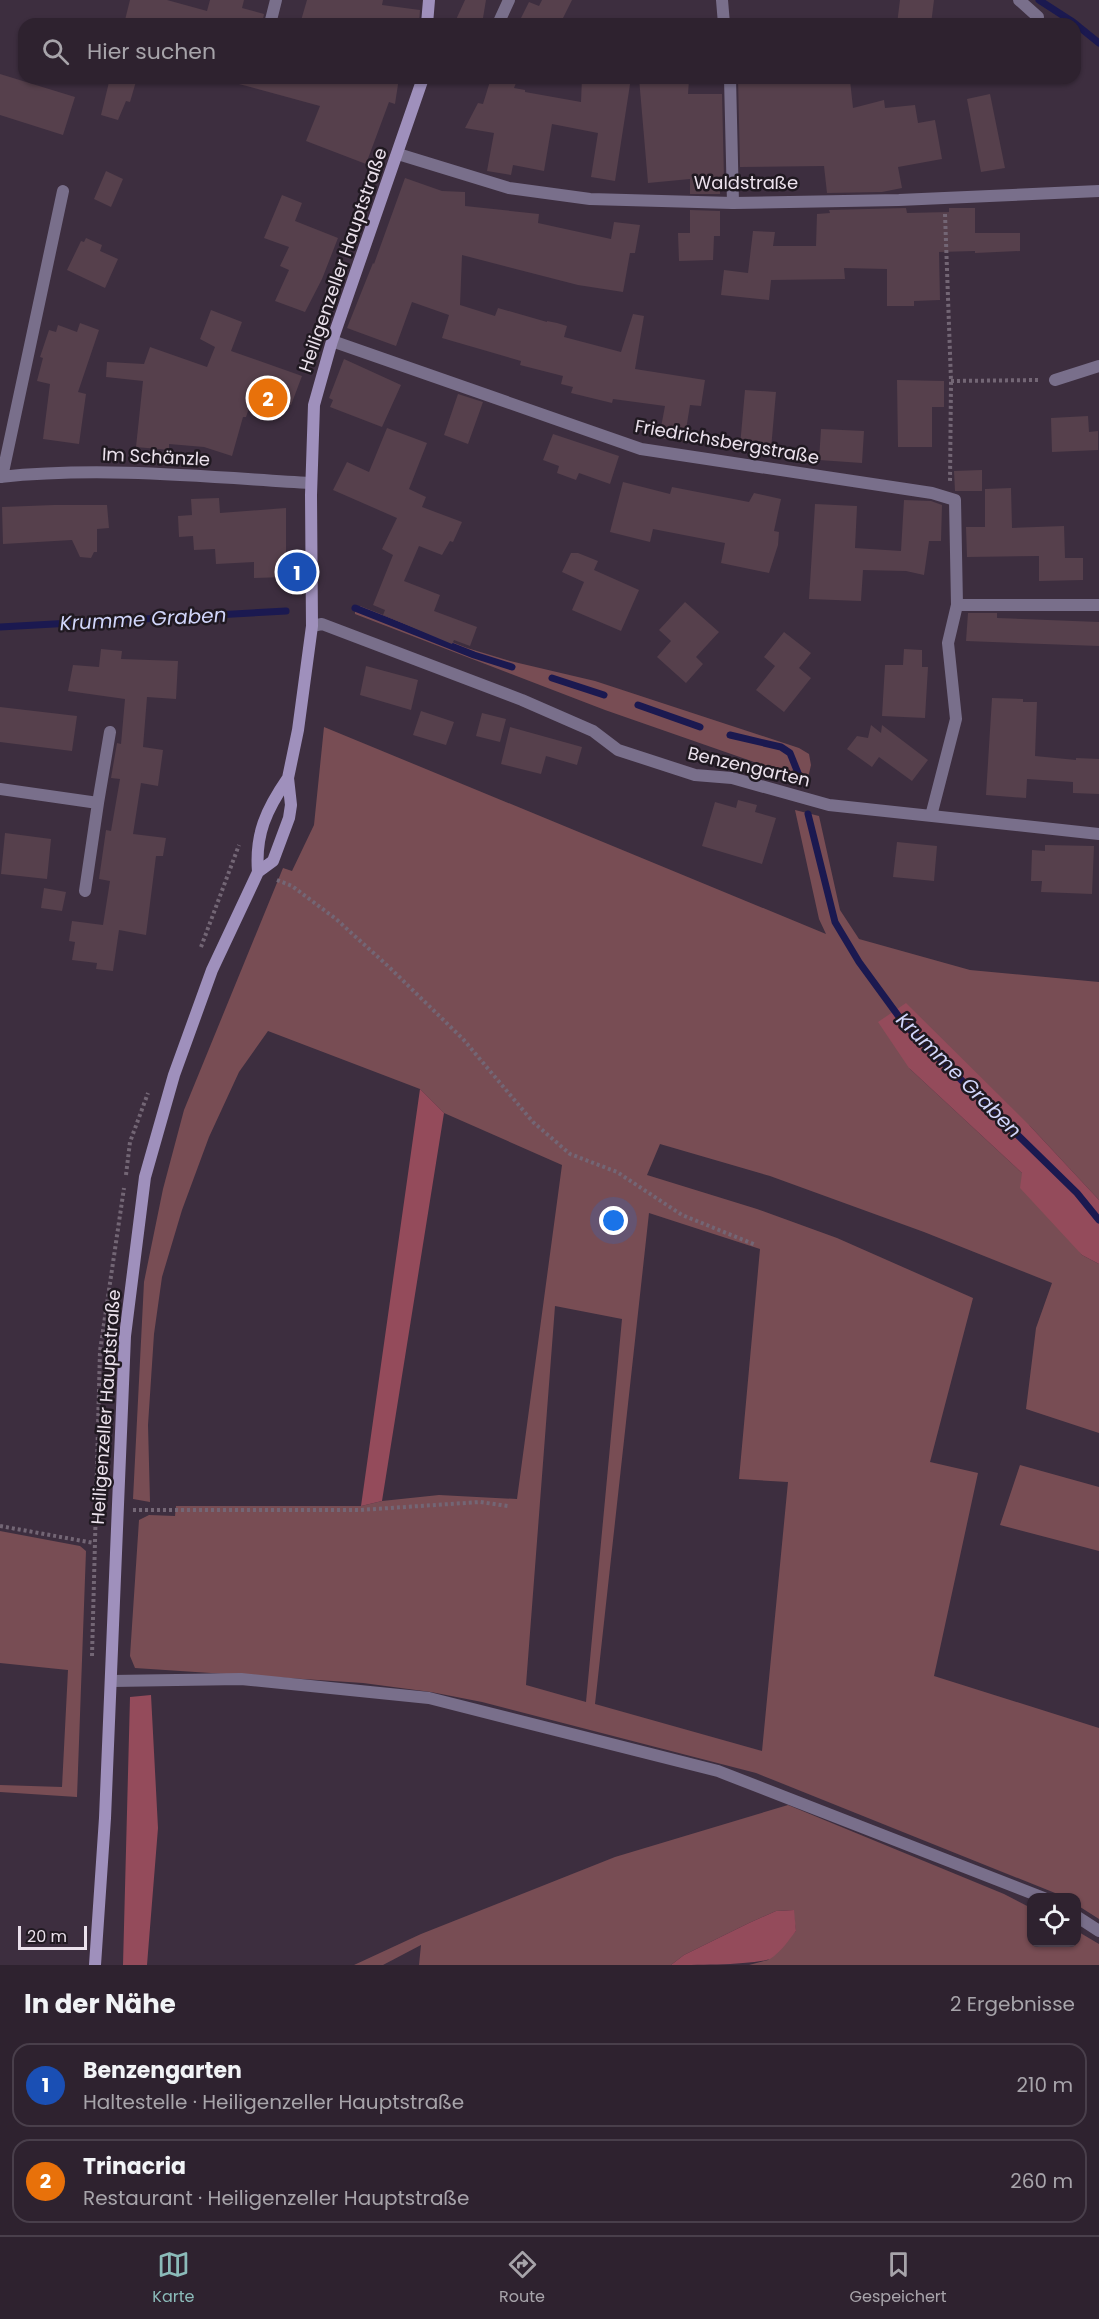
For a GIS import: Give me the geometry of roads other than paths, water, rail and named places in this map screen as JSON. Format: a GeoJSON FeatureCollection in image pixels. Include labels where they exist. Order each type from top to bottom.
{"type":"FeatureCollection","features":[{"type":"Feature","properties":{"kind":"street"},"geometry":{"type":"LineString","coordinates":[[272,18],[276,0]]}},
{"type":"Feature","properties":{"kind":"street"},"geometry":{"type":"LineString","coordinates":[[428,18],[429,0]]}},
{"type":"Feature","properties":{"kind":"street"},"geometry":{"type":"LineString","coordinates":[[501,18],[509,0]]}},
{"type":"Feature","properties":{"kind":"street"},"geometry":{"type":"LineString","coordinates":[[722,0],[724,18]]}},
{"type":"Feature","properties":{"kind":"street"},"geometry":{"type":"LineString","coordinates":[[1018,0],[1038,17]]}},
{"type":"Feature","properties":{"kind":"street","name":"Heiligenzeller Hauptstraße"},"geometry":{"type":"LineString","coordinates":[[95,1965],[112,1681],[125,1336],[145,1177],[174,1075],[208,981],[258,872],[273,861],[289,818],[291,805],[288,778],[298,730],[312,626],[311,483],[314,405],[332,341],[422,84]]}},
{"type":"Feature","properties":{"kind":"street"},"geometry":{"type":"LineString","coordinates":[[730,84],[733,203]]}},
{"type":"Feature","properties":{"kind":"street","name":"Waldstraße"},"geometry":{"type":"LineString","coordinates":[[398,154],[509,188],[590,199],[733,203],[944,198],[1099,191]]}},
{"type":"Feature","properties":{"kind":"street"},"geometry":{"type":"LineString","coordinates":[[1,477],[63,191]]}},
{"type":"Feature","properties":{"kind":"street","name":"Friedrichsbergstraße"},"geometry":{"type":"LineString","coordinates":[[332,341],[641,449],[932,493],[955,500],[957,605]]}},
{"type":"Feature","properties":{"kind":"street"},"geometry":{"type":"LineString","coordinates":[[1055,380],[1099,366]]}},
{"type":"Feature","properties":{"kind":"street","name":"Im Schänzle"},"geometry":{"type":"LineString","coordinates":[[1,477],[55,472],[128,472],[311,483]]}},
{"type":"Feature","properties":{"kind":"street"},"geometry":{"type":"LineString","coordinates":[[931,816],[956,719],[948,643],[957,605],[1099,605]]}},
{"type":"Feature","properties":{"kind":"street","name":"Benzengarten"},"geometry":{"type":"LineString","coordinates":[[312,626],[322,624],[522,700],[593,731],[618,750],[695,775],[732,778],[829,805],[1099,834]]}},
{"type":"Feature","properties":{"kind":"street"},"geometry":{"type":"LineString","coordinates":[[85,891],[110,732]]}},
{"type":"Feature","properties":{"kind":"street","name":"Heiligenzeller Hauptstraße"},"geometry":{"type":"LineString","coordinates":[[258,872],[256,850],[262,824],[273,800],[288,778]]}},
{"type":"Feature","properties":{"kind":"street"},"geometry":{"type":"LineString","coordinates":[[0,789],[98,803]]}},
{"type":"Feature","properties":{"kind":"street"},"geometry":{"type":"LineString","coordinates":[[112,1681],[241,1680],[429,1698],[718,1771],[1031,1893]]}},
{"type":"Feature","properties":{"kind":"street"},"geometry":{"type":"LineString","coordinates":[[1081,1919],[1099,1931]]}},
{"type":"Feature","properties":{"kind":"waterway"},"geometry":{"type":"LineString","coordinates":[[1039,0],[1067,18]]}},
{"type":"Feature","properties":{"kind":"waterway"},"geometry":{"type":"LineString","coordinates":[[1081,28],[1099,43]]}},
{"type":"Feature","properties":{"kind":"waterway","name":"Krumme Graben"},"geometry":{"type":"LineString","coordinates":[[355,608],[474,655],[512,667]]}},
{"type":"Feature","properties":{"kind":"waterway","name":"Krumme Graben"},"geometry":{"type":"LineString","coordinates":[[0,627],[286,611]]}},
{"type":"Feature","properties":{"kind":"waterway","name":"Krumme Graben"},"geometry":{"type":"LineString","coordinates":[[552,678],[604,695]]}},
{"type":"Feature","properties":{"kind":"waterway","name":"Krumme Graben"},"geometry":{"type":"LineString","coordinates":[[638,705],[700,727]]}},
{"type":"Feature","properties":{"kind":"waterway","name":"Krumme Graben"},"geometry":{"type":"LineString","coordinates":[[730,735],[781,747],[790,753],[800,778]]}},
{"type":"Feature","properties":{"kind":"waterway","name":"Krumme Graben"},"geometry":{"type":"LineString","coordinates":[[808,814],[835,922],[859,962],[905,1025],[1077,1193],[1099,1220]]}},
{"type":"Feature","properties":{"kind":"place","name":"Trinacria"},"geometry":{"type":"Point","coordinates":[268,398]}},
{"type":"Feature","properties":{"kind":"place","name":"Benzengarten"},"geometry":{"type":"Point","coordinates":[297,572]}}]}
